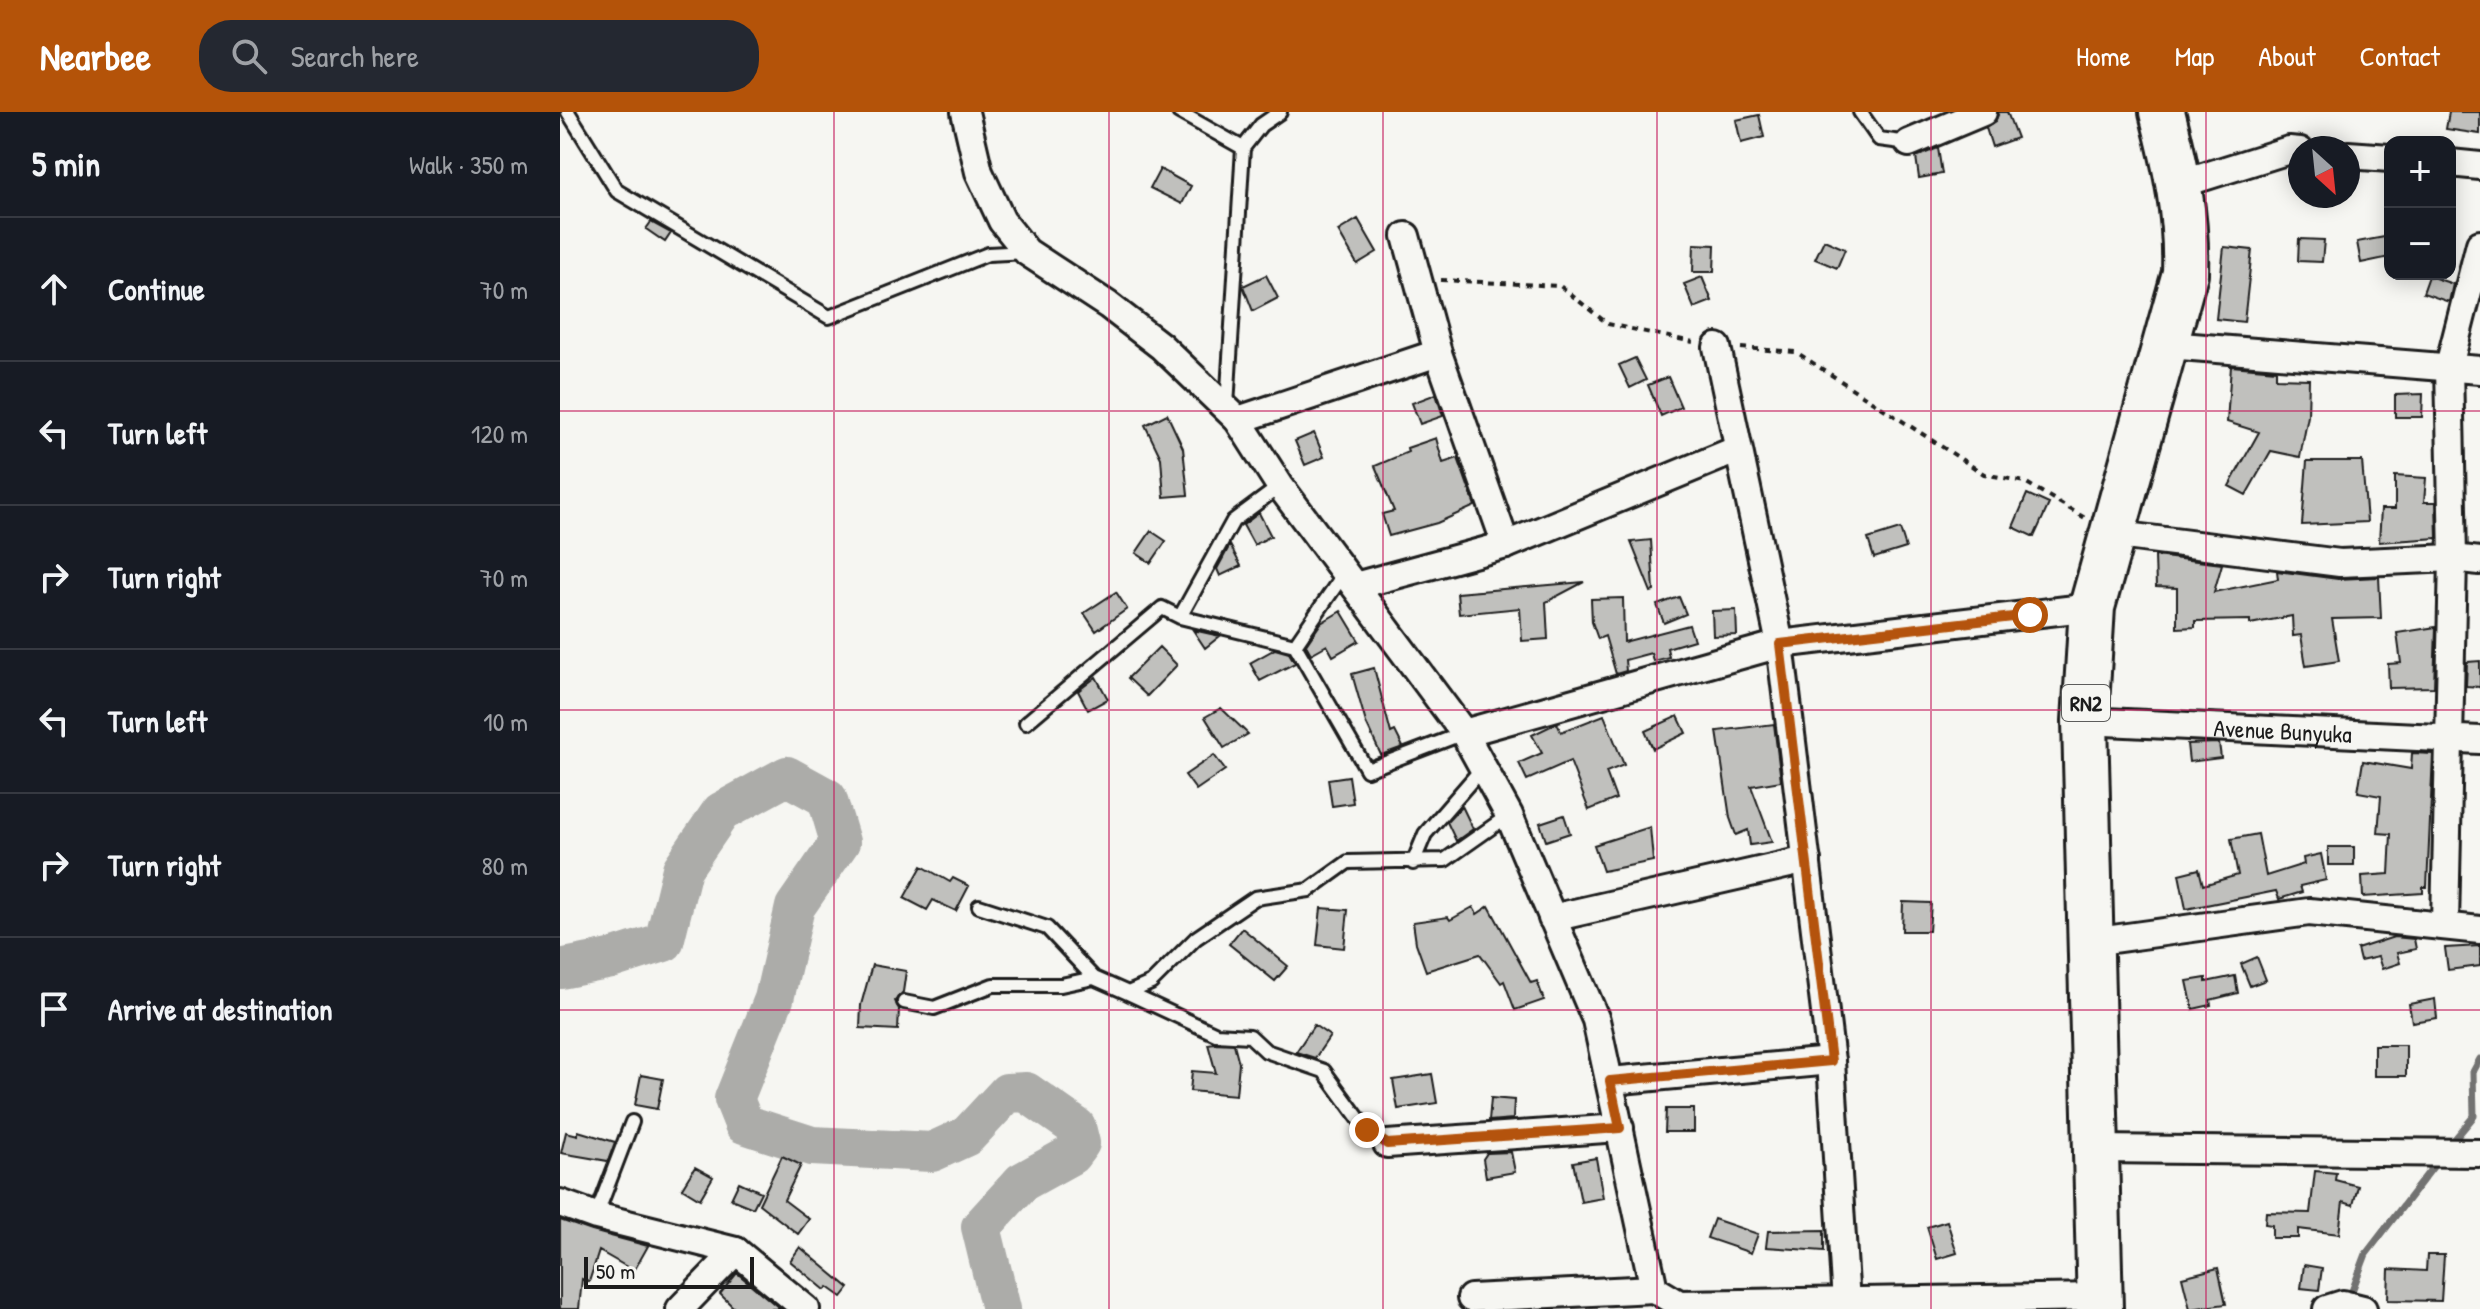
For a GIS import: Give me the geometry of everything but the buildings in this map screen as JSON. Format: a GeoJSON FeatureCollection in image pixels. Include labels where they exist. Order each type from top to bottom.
{"type":"FeatureCollection","features":[{"type":"Feature","properties":{"kind":"highway","name":"RN2"},"geometry":{"type":"LineString","coordinates":[[2100,1303],[2085,721],[2092,607],[2110,534],[2168,345],[2185,273],[2187,229],[2181,184],[2162,112]]}},
{"type":"Feature","properties":{"kind":"street"},"geometry":{"type":"LineString","coordinates":[[965,112],[979,172],[1002,221],[1027,252],[1151,338],[1232,414],[1280,486],[1464,733],[1484,766],[1509,815],[1596,1020],[1654,1289]]}},
{"type":"Feature","properties":{"kind":"street"},"geometry":{"type":"LineString","coordinates":[[1909,143],[1983,112]]}},
{"type":"Feature","properties":{"kind":"street"},"geometry":{"type":"LineString","coordinates":[[2181,184],[2288,150]]}},
{"type":"Feature","properties":{"kind":"street"},"geometry":{"type":"LineString","coordinates":[[2360,156],[2384,158]]}},
{"type":"Feature","properties":{"kind":"street"},"geometry":{"type":"LineString","coordinates":[[2456,164],[2480,166]]}},
{"type":"Feature","properties":{"kind":"street"},"geometry":{"type":"LineString","coordinates":[[1406,236],[1438,353],[1506,545]]}},
{"type":"Feature","properties":{"kind":"street"},"geometry":{"type":"LineString","coordinates":[[2445,924],[2453,558],[2449,366],[2480,244]]}},
{"type":"Feature","properties":{"kind":"street"},"geometry":{"type":"LineString","coordinates":[[2168,345],[2480,370]]}},
{"type":"Feature","properties":{"kind":"street"},"geometry":{"type":"LineString","coordinates":[[1717,347],[1736,450],[1780,644],[1831,1061],[1846,1303]]}},
{"type":"Feature","properties":{"kind":"street"},"geometry":{"type":"LineString","coordinates":[[1232,414],[1438,353]]}},
{"type":"Feature","properties":{"kind":"street"},"geometry":{"type":"LineString","coordinates":[[1350,579],[1506,545],[1736,450]]}},
{"type":"Feature","properties":{"kind":"street"},"geometry":{"type":"LineString","coordinates":[[2110,534],[2340,563],[2453,558],[2480,561]]}},
{"type":"Feature","properties":{"kind":"street"},"geometry":{"type":"LineString","coordinates":[[1464,733],[1780,644],[2092,607]]}},
{"type":"Feature","properties":{"kind":"street","name":"Avenue Bunyuka"},"geometry":{"type":"LineString","coordinates":[[2085,721],[2449,736],[2480,740]]}},
{"type":"Feature","properties":{"kind":"street"},"geometry":{"type":"LineString","coordinates":[[1552,918],[1807,860]]}},
{"type":"Feature","properties":{"kind":"street"},"geometry":{"type":"LineString","coordinates":[[2091,942],[2309,912],[2480,930]]}},
{"type":"Feature","properties":{"kind":"street"},"geometry":{"type":"LineString","coordinates":[[1610,1081],[1831,1061]]}},
{"type":"Feature","properties":{"kind":"street"},"geometry":{"type":"LineString","coordinates":[[1387,1144],[1620,1128]]}},
{"type":"Feature","properties":{"kind":"street"},"geometry":{"type":"LineString","coordinates":[[2095,1149],[2480,1153]]}},
{"type":"Feature","properties":{"kind":"street"},"geometry":{"type":"LineString","coordinates":[[560,1203],[596,1216],[736,1251],[805,1309]]}},
{"type":"Feature","properties":{"kind":"street"},"geometry":{"type":"LineString","coordinates":[[680,1309],[736,1251]]}},
{"type":"Feature","properties":{"kind":"street"},"geometry":{"type":"LineString","coordinates":[[1471,1298],[1654,1289],[1679,1304],[1803,1307],[1846,1303],[2100,1303]]}},
{"type":"Feature","properties":{"kind":"lane"},"geometry":{"type":"LineString","coordinates":[[568,112],[617,191],[829,317],[988,254],[1027,252]]}},
{"type":"Feature","properties":{"kind":"lane"},"geometry":{"type":"LineString","coordinates":[[1179,112],[1243,148]]}},
{"type":"Feature","properties":{"kind":"lane"},"geometry":{"type":"LineString","coordinates":[[1232,414],[1243,148],[1261,125],[1280,112]]}},
{"type":"Feature","properties":{"kind":"lane"},"geometry":{"type":"LineString","coordinates":[[1860,112],[1879,139],[1909,143]]}},
{"type":"Feature","properties":{"kind":"lane"},"geometry":{"type":"LineString","coordinates":[[1180,617],[1233,521],[1280,486]]}},
{"type":"Feature","properties":{"kind":"lane"},"geometry":{"type":"LineString","coordinates":[[1295,645],[1350,579]]}},
{"type":"Feature","properties":{"kind":"lane"},"geometry":{"type":"LineString","coordinates":[[1026,723],[1162,608],[1180,617],[1295,645],[1367,770],[1464,733]]}},
{"type":"Feature","properties":{"kind":"lane"},"geometry":{"type":"LineString","coordinates":[[1413,863],[1425,834],[1484,766]]}},
{"type":"Feature","properties":{"kind":"lane"},"geometry":{"type":"LineString","coordinates":[[1128,993],[1151,983],[1196,938],[1255,898],[1309,890],[1348,862],[1445,860],[1509,815]]}},
{"type":"Feature","properties":{"kind":"lane"},"geometry":{"type":"LineString","coordinates":[[979,906],[1047,928],[1094,978],[1216,1034],[1250,1036],[1266,1051],[1324,1071],[1367,1130],[1387,1144]]}},
{"type":"Feature","properties":{"kind":"lane"},"geometry":{"type":"LineString","coordinates":[[904,1002],[934,1008],[993,985],[1061,985],[1094,978]]}},
{"type":"Feature","properties":{"kind":"lane"},"geometry":{"type":"LineString","coordinates":[[596,1216],[632,1122]]}},
{"type":"Feature","properties":{"kind":"path"},"geometry":{"type":"LineString","coordinates":[[1418,279],[1560,286],[1608,324],[1717,347],[1796,352],[1984,474],[2025,482],[2110,534]]}},
{"type":"Feature","properties":{"kind":"waterway"},"geometry":{"type":"LineString","coordinates":[[560,969],[611,959],[664,942],[682,869],[721,812],[787,776],[827,798],[840,842],[795,907],[774,999],[734,1099],[744,1124],[812,1146],[932,1152],[967,1136],[1007,1093],[1026,1092],[1076,1127],[1080,1143],[1071,1155],[1022,1182],[981,1227],[1001,1309]]}},
{"type":"Feature","properties":{"kind":"waterway"},"geometry":{"type":"LineString","coordinates":[[2449,1146],[2474,1116],[2473,1072],[2480,1059]]}},
{"type":"Feature","properties":{"kind":"waterway"},"geometry":{"type":"LineString","coordinates":[[2349,1299],[2366,1254],[2439,1159]]}},
{"type":"Feature","properties":{"kind":"route"},"geometry":{"type":"LineString","coordinates":[[1367,1130],[1387,1144],[1620,1128],[1610,1081],[1831,1061],[1780,644],[2030,615]]}}]}
